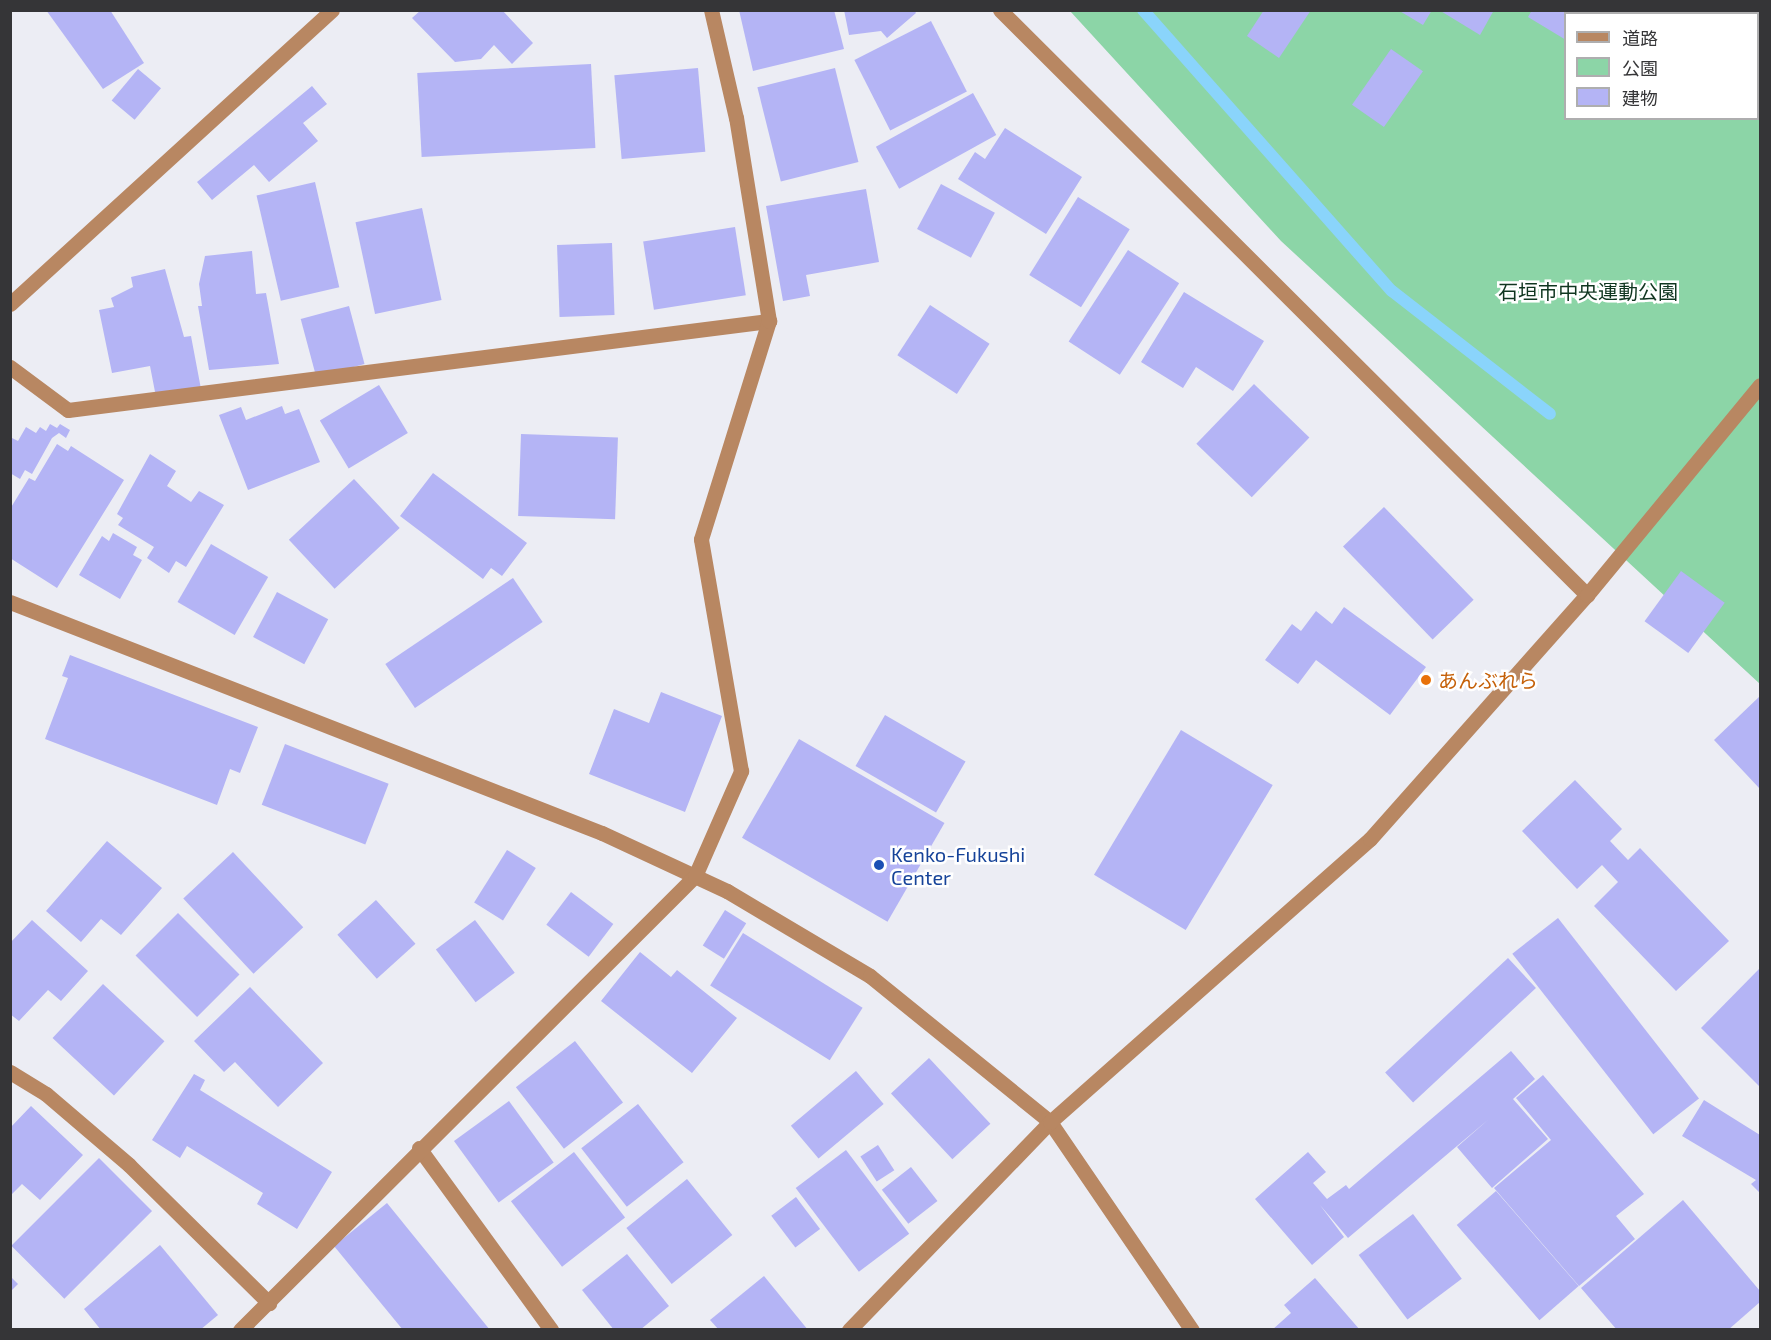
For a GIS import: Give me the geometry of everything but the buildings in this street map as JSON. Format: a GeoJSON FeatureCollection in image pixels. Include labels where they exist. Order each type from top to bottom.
{"type":"FeatureCollection","features":[{"type":"Feature","properties":{"kind":"street"},"geometry":{"type":"LineString","coordinates":[[10,304],[332,10]]}},
{"type":"Feature","properties":{"kind":"street"},"geometry":{"type":"LineString","coordinates":[[240,1329],[419,1148],[695,876],[741,771],[701,539],[769,321],[736,118],[711,10]]}},
{"type":"Feature","properties":{"kind":"street"},"geometry":{"type":"LineString","coordinates":[[1000,10],[1587,595]]}},
{"type":"Feature","properties":{"kind":"street"},"geometry":{"type":"LineString","coordinates":[[10,367],[68,410],[769,321]]}},
{"type":"Feature","properties":{"kind":"street"},"geometry":{"type":"LineString","coordinates":[[849,1329],[1050,1122],[1370,839],[1587,595],[1761,385]]}},
{"type":"Feature","properties":{"kind":"street"},"geometry":{"type":"LineString","coordinates":[[10,603],[602,832],[695,876],[870,976],[1050,1122],[1192,1329]]}},
{"type":"Feature","properties":{"kind":"street"},"geometry":{"type":"LineString","coordinates":[[10,1072],[46,1094],[129,1165],[269,1302]]}},
{"type":"Feature","properties":{"kind":"street"},"geometry":{"type":"LineString","coordinates":[[419,1148],[551,1329]]}},
{"type":"Feature","properties":{"kind":"green space","name":"石垣市中央運動公園"},"geometry":{"type":"Polygon","coordinates":[[[1070,11],[1760,11],[1760,684],[1281,241],[1070,11]]]}},
{"type":"Feature","properties":{"kind":"waterway"},"geometry":{"type":"LineString","coordinates":[[1143,10],[1392,291],[1550,414]]}},
{"type":"Feature","properties":{"kind":"place","name":"あんぶれら"},"geometry":{"type":"Point","coordinates":[1426,680]}},
{"type":"Feature","properties":{"kind":"place","name":"Kenko-Fukushi Center"},"geometry":{"type":"Point","coordinates":[879,865]}}]}
